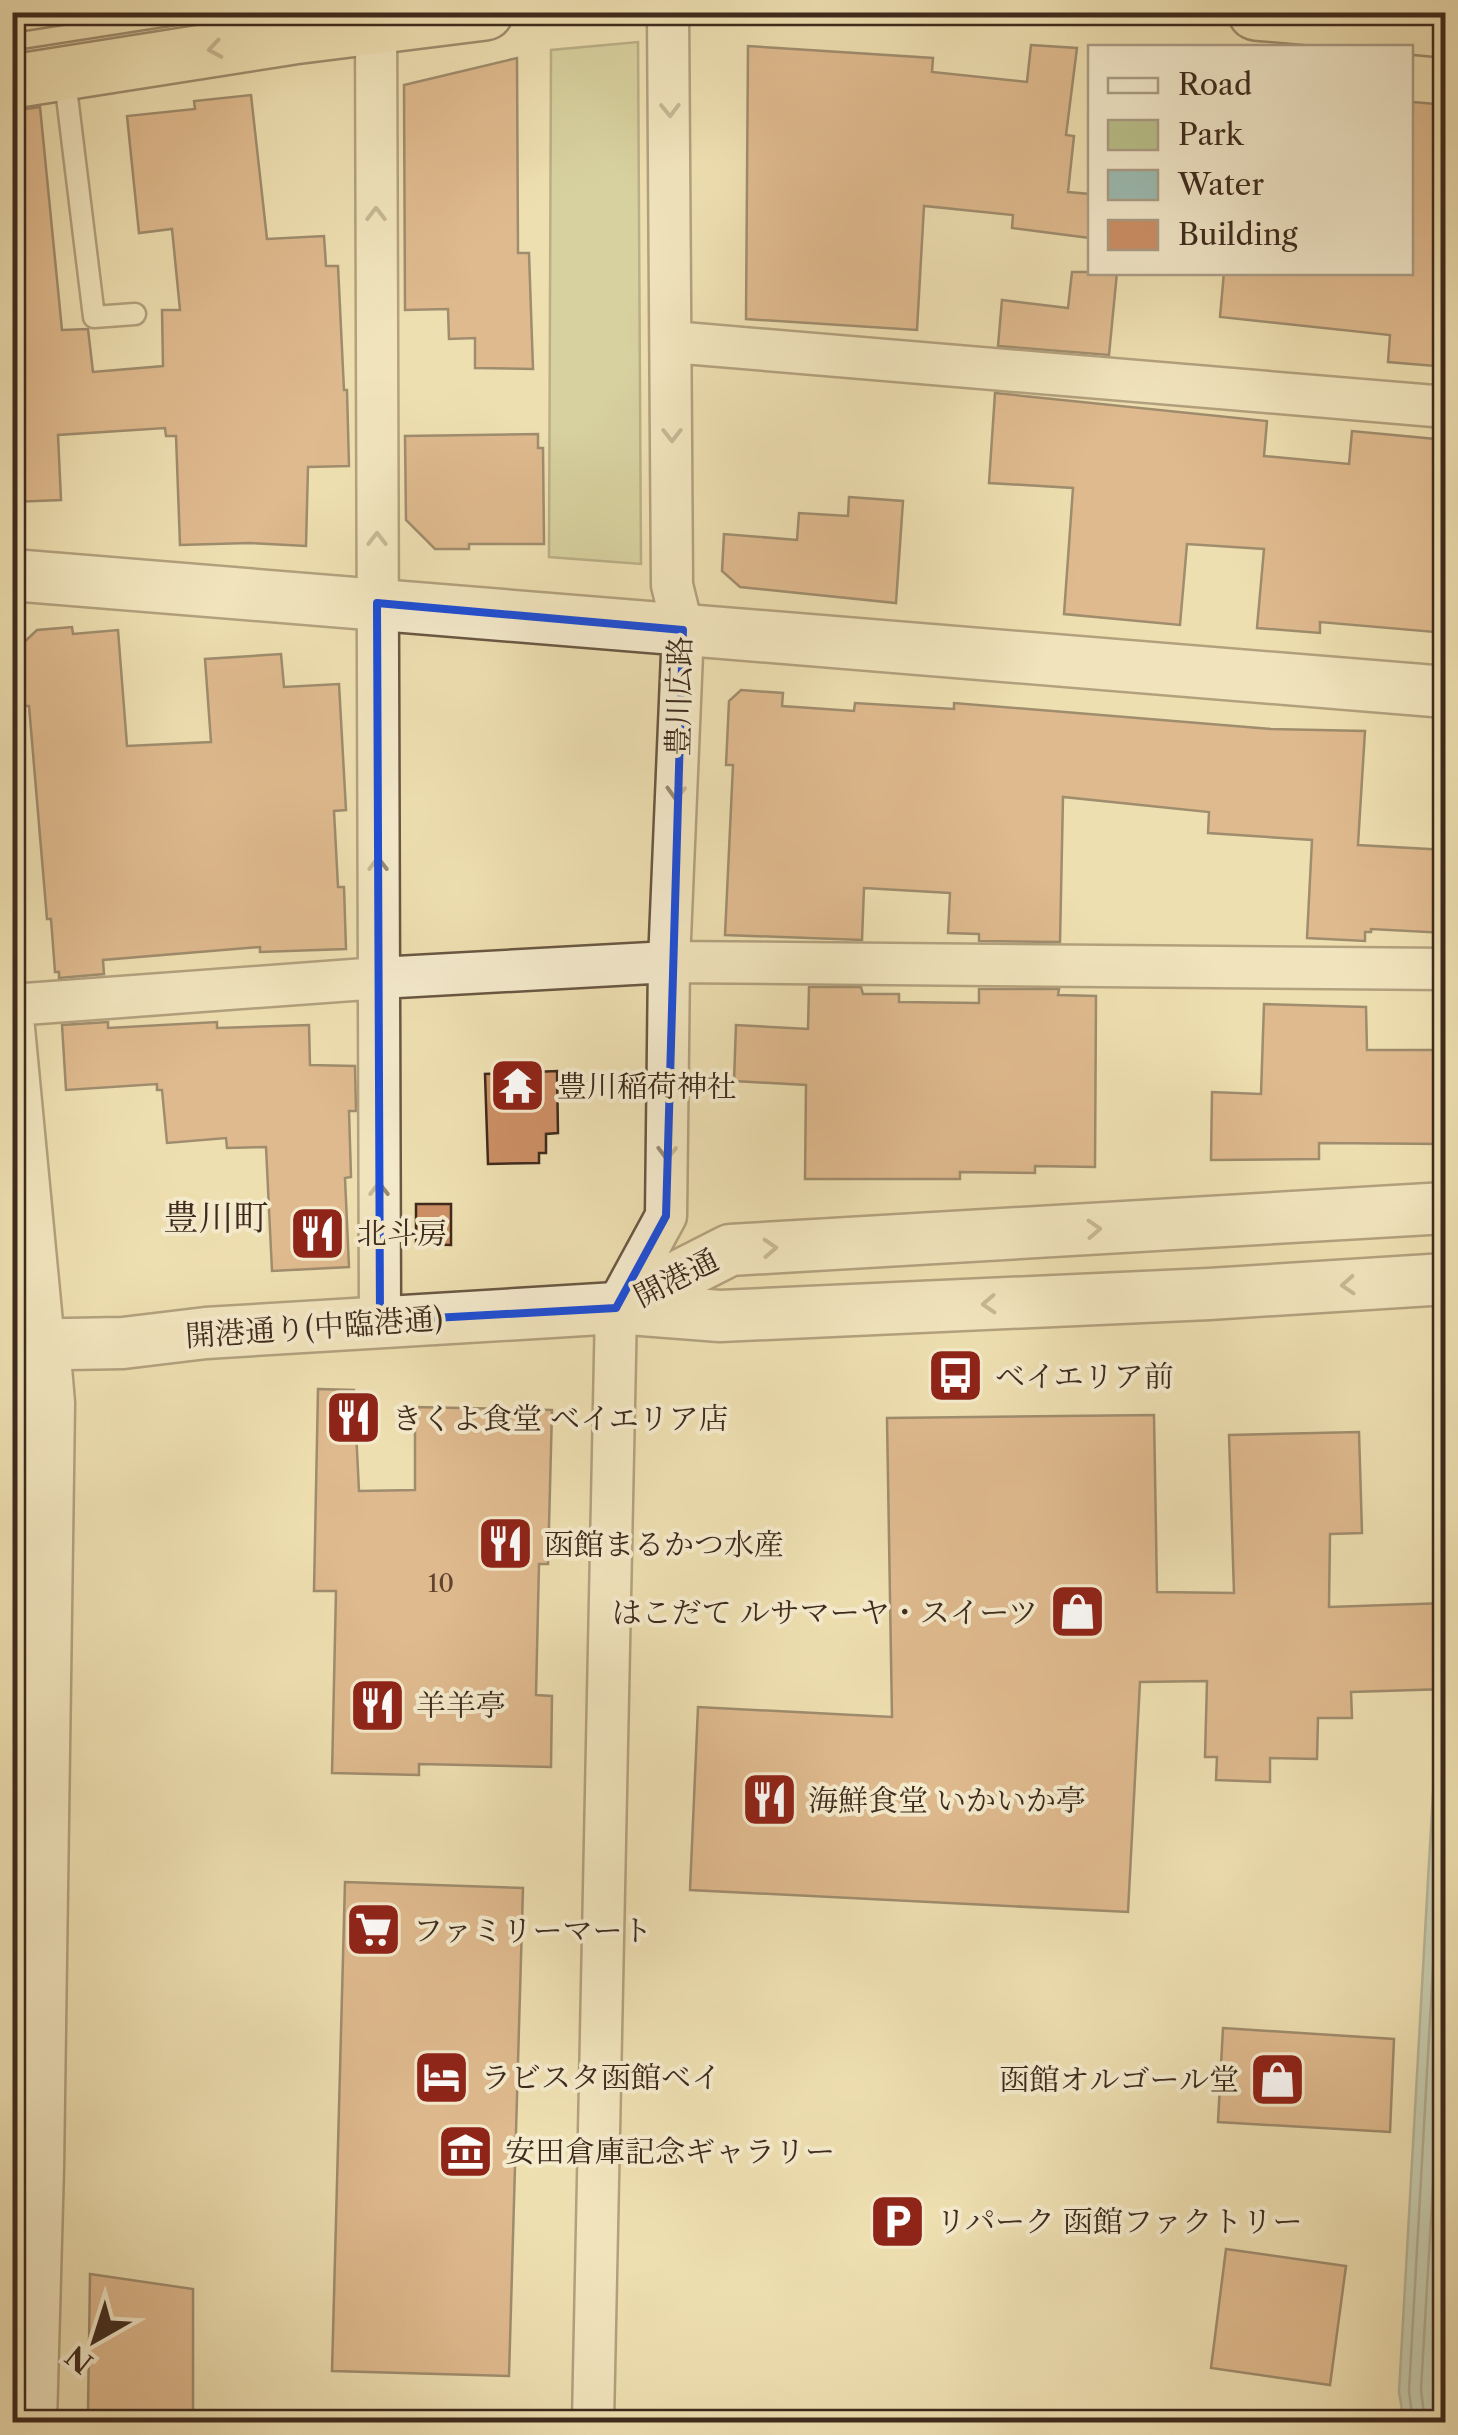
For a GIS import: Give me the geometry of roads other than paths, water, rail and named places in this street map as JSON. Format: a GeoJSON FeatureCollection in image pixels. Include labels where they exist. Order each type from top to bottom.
{"type":"FeatureCollection","features":[{"type":"Feature","properties":{"kind":"highway"},"geometry":{"type":"LineString","coordinates":[[38,76],[375,21],[485,12]]}},
{"type":"Feature","properties":{"kind":"highway"},"geometry":{"type":"LineString","coordinates":[[1256,12],[1446,28]]}},
{"type":"Feature","properties":{"kind":"street","name":"豊川広路"},"geometry":{"type":"LineString","coordinates":[[616,1308],[666,1216],[670,962],[683,630],[672,585],[668,12]]}},
{"type":"Feature","properties":{"kind":"street"},"geometry":{"type":"LineString","coordinates":[[375,21],[380,1321]]}},
{"type":"Feature","properties":{"kind":"street"},"geometry":{"type":"LineString","coordinates":[[672,342],[1446,407]]}},
{"type":"Feature","properties":{"kind":"street"},"geometry":{"type":"LineString","coordinates":[[12,575],[1446,692]]}},
{"type":"Feature","properties":{"kind":"street"},"geometry":{"type":"LineString","coordinates":[[31,2422],[25,2168],[48,1403],[28,1344],[12,1006],[379,978],[670,962],[1446,969]]}},
{"type":"Feature","properties":{"kind":"street","name":"開港通"},"geometry":{"type":"LineString","coordinates":[[616,1308],[730,1250],[1446,1208]]}},
{"type":"Feature","properties":{"kind":"street","name":"開港通"},"geometry":{"type":"LineString","coordinates":[[616,1308],[720,1316],[1446,1279]]}},
{"type":"Feature","properties":{"kind":"street"},"geometry":{"type":"LineString","coordinates":[[593,2422],[616,1308]]}},
{"type":"Feature","properties":{"kind":"street","name":"開港通り(中臨港通)"},"geometry":{"type":"LineString","coordinates":[[28,1344],[123,1343],[380,1321],[616,1308]]}},
{"type":"Feature","properties":{"kind":"lane"},"geometry":{"type":"LineString","coordinates":[[38,76],[94,317],[135,314]]}},
{"type":"Feature","properties":{"kind":"water"},"geometry":{"type":"Polygon","coordinates":[[[1433,1792],[1446,1793],[1446,2422],[1404,2422],[1399,2392],[1433,1792]]]}},
{"type":"Feature","properties":{"kind":"tram line"},"geometry":{"type":"LineString","coordinates":[[12,33],[147,12]]}},
{"type":"Feature","properties":{"kind":"tram line"},"geometry":{"type":"LineString","coordinates":[[12,54],[278,12]]}},
{"type":"Feature","properties":{"kind":"place","name":"豊川稲荷神社"},"geometry":{"type":"Point","coordinates":[518,1086]}},
{"type":"Feature","properties":{"kind":"place","name":"北斗房"},"geometry":{"type":"Point","coordinates":[318,1233]}},
{"type":"Feature","properties":{"kind":"place","name":"ベイエリア前"},"geometry":{"type":"Point","coordinates":[956,1376]}},
{"type":"Feature","properties":{"kind":"place","name":"きくよ食堂 ベイエリア店"},"geometry":{"type":"Point","coordinates":[353,1418]}},
{"type":"Feature","properties":{"kind":"place","name":"函館まるかつ水産"},"geometry":{"type":"Point","coordinates":[505,1544]}},
{"type":"Feature","properties":{"kind":"place","name":"はこだて ルサマーヤ・スイーツ"},"geometry":{"type":"Point","coordinates":[1077,1612]}},
{"type":"Feature","properties":{"kind":"place","name":"羊羊亭"},"geometry":{"type":"Point","coordinates":[377,1705]}},
{"type":"Feature","properties":{"kind":"place","name":"海鮮食堂 いかいか亭"},"geometry":{"type":"Point","coordinates":[769,1800]}},
{"type":"Feature","properties":{"kind":"place","name":"ファミリーマート"},"geometry":{"type":"Point","coordinates":[374,1930]}},
{"type":"Feature","properties":{"kind":"place","name":"ラビスタ函館ベイ"},"geometry":{"type":"Point","coordinates":[442,2077]}},
{"type":"Feature","properties":{"kind":"place","name":"函館オルゴール堂"},"geometry":{"type":"Point","coordinates":[1278,2079]}},
{"type":"Feature","properties":{"kind":"place","name":"安田倉庫記念ギャラリー"},"geometry":{"type":"Point","coordinates":[466,2151]}},
{"type":"Feature","properties":{"kind":"place","name":"リパーク 函館ファクトリー"},"geometry":{"type":"Point","coordinates":[897,2221]}},
{"type":"Feature","properties":{"kind":"district","name":"豊川町"},"geometry":{"type":"Point","coordinates":[216,1217]}}]}
